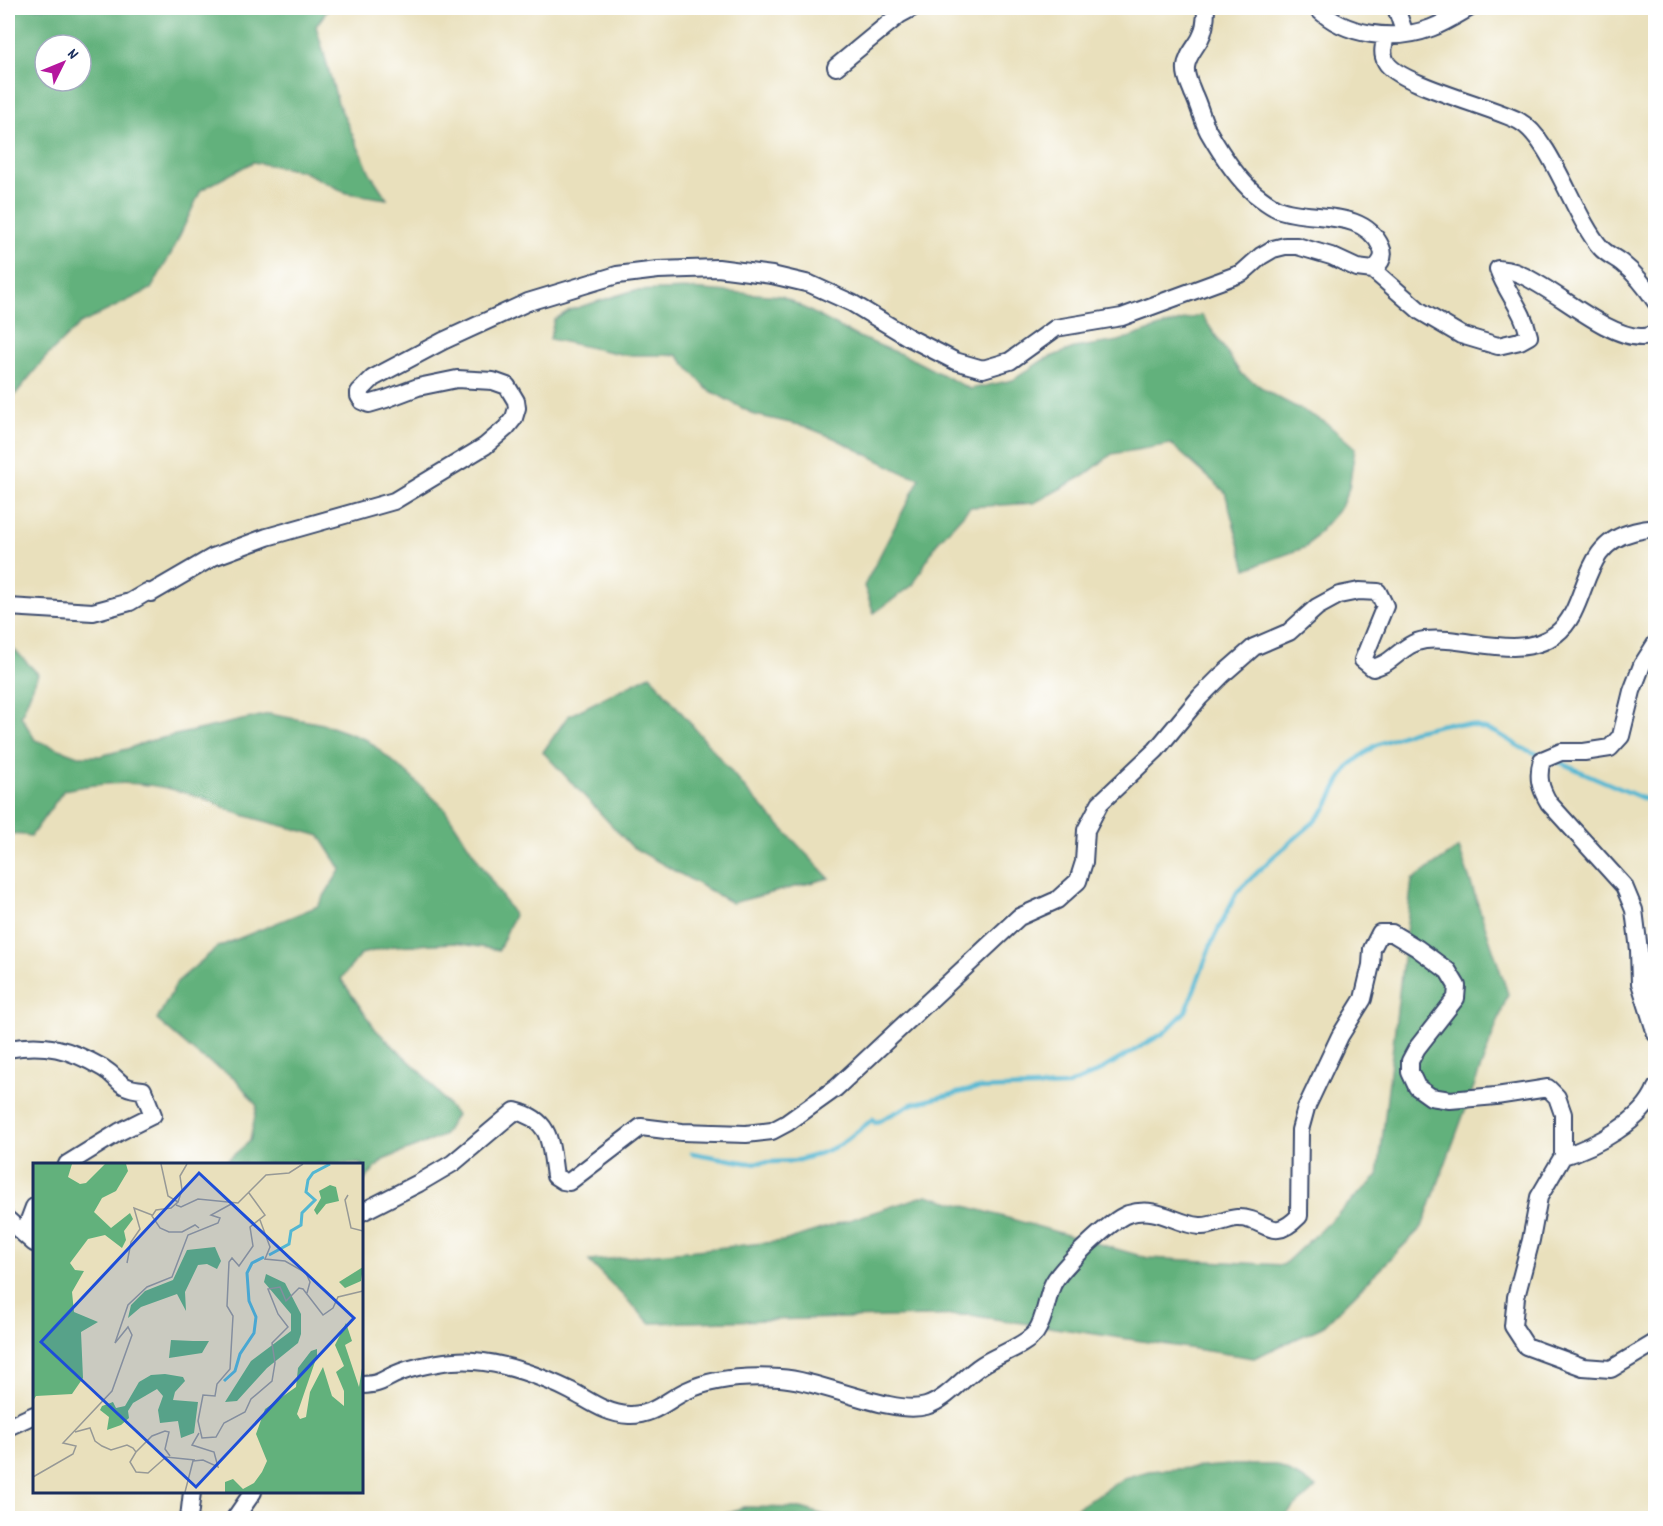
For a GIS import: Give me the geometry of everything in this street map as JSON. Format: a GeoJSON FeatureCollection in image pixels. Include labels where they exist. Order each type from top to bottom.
{"type":"FeatureCollection","features":[{"type":"Feature","properties":{"kind":"street"},"geometry":{"type":"LineString","coordinates":[[836,67],[899,15],[912,8]]}},
{"type":"Feature","properties":{"kind":"street"},"geometry":{"type":"LineString","coordinates":[[1206,8],[1201,37],[1186,65],[1186,78],[1208,131],[1253,192],[1278,209],[1345,219],[1374,235],[1382,247],[1383,254],[1381,262],[1372,270]]}},
{"type":"Feature","properties":{"kind":"street"},"geometry":{"type":"LineString","coordinates":[[1317,8],[1339,24],[1363,32],[1386,36],[1431,28],[1469,8]]}},
{"type":"Feature","properties":{"kind":"street"},"geometry":{"type":"LineString","coordinates":[[1396,8],[1406,34]]}},
{"type":"Feature","properties":{"kind":"street"},"geometry":{"type":"LineString","coordinates":[[1386,36],[1382,51],[1386,63],[1396,72],[1438,91],[1522,122],[1539,141],[1601,248],[1640,278],[1656,302]]}},
{"type":"Feature","properties":{"kind":"street"},"geometry":{"type":"LineString","coordinates":[[8,607],[93,612],[130,602],[147,592],[151,593],[213,557],[267,537],[394,501],[485,446],[514,418],[517,408],[516,401],[507,386],[493,381],[457,379],[418,387],[369,404],[362,401],[359,392],[373,378],[443,341],[528,302],[617,275],[658,270],[718,268],[772,275],[810,284],[852,303],[908,337],[955,361],[983,369],[1010,361],[1056,328],[1122,317],[1242,273],[1261,256],[1273,249],[1297,246],[1331,256],[1357,268],[1372,270],[1420,310],[1451,329],[1461,335],[1498,346],[1530,336],[1525,318],[1498,269],[1516,272],[1548,289],[1596,321],[1624,334],[1641,337],[1656,334]]}},
{"type":"Feature","properties":{"kind":"street"},"geometry":{"type":"LineString","coordinates":[[363,1211],[453,1163],[515,1111],[531,1115],[544,1127],[549,1140],[555,1176],[569,1182],[641,1127],[682,1132],[746,1134],[772,1131],[836,1088],[1019,917],[1057,900],[1078,881],[1084,862],[1086,830],[1100,803],[1156,750],[1200,697],[1254,647],[1289,632],[1317,607],[1339,595],[1359,591],[1378,592],[1385,606],[1364,660],[1373,668],[1388,661],[1406,647],[1425,640],[1491,646],[1542,644],[1558,633],[1571,615],[1596,557],[1611,541],[1628,533],[1650,528],[1656,529]]}},
{"type":"Feature","properties":{"kind":"street"},"geometry":{"type":"LineString","coordinates":[[1656,643],[1638,674],[1621,736],[1610,748],[1584,752],[1561,752],[1542,760],[1539,770],[1540,788],[1549,803],[1624,886],[1634,910],[1640,983],[1656,1034]]}},
{"type":"Feature","properties":{"kind":"street"},"geometry":{"type":"LineString","coordinates":[[363,1385],[379,1384],[401,1372],[430,1365],[473,1361],[509,1367],[569,1390],[608,1412],[630,1415],[651,1413],[686,1391],[731,1378],[781,1378],[808,1381],[903,1407],[926,1406],[945,1395],[981,1365],[1028,1340],[1036,1332],[1053,1284],[1099,1232],[1126,1215],[1148,1211],[1202,1226],[1239,1218],[1279,1230],[1289,1226],[1299,1216],[1300,1130],[1306,1108],[1340,1036],[1362,999],[1371,965],[1372,949],[1380,933],[1392,933],[1417,948],[1448,971],[1457,987],[1456,998],[1417,1048],[1410,1061],[1410,1072],[1417,1087],[1431,1097],[1450,1100],[1548,1088],[1557,1097],[1563,1114],[1563,1156],[1539,1197],[1531,1240],[1516,1297],[1513,1326],[1526,1346],[1584,1367],[1611,1369],[1656,1342]]}},
{"type":"Feature","properties":{"kind":"street"},"geometry":{"type":"LineString","coordinates":[[8,1048],[52,1046],[69,1051],[105,1069],[127,1089],[142,1090],[153,1115],[118,1132],[69,1163]]}},
{"type":"Feature","properties":{"kind":"street"},"geometry":{"type":"LineString","coordinates":[[1563,1156],[1584,1150],[1636,1117],[1651,1100],[1656,1089]]}},
{"type":"Feature","properties":{"kind":"street"},"geometry":{"type":"LineString","coordinates":[[33,1210],[28,1223],[33,1238]]}},
{"type":"Feature","properties":{"kind":"street"},"geometry":{"type":"LineString","coordinates":[[8,1220],[33,1240]]}},
{"type":"Feature","properties":{"kind":"street"},"geometry":{"type":"LineString","coordinates":[[8,1427],[33,1415]]}},
{"type":"Feature","properties":{"kind":"street"},"geometry":{"type":"LineString","coordinates":[[189,1518],[192,1493]]}},
{"type":"Feature","properties":{"kind":"street"},"geometry":{"type":"LineString","coordinates":[[235,1518],[251,1493]]}},
{"type":"Feature","properties":{"kind":"green space"},"geometry":{"type":"Polygon","coordinates":[[[8,8],[329,8],[316,26],[338,103],[370,173],[387,199],[347,193],[302,171],[253,162],[201,190],[172,252],[151,289],[80,324],[45,358],[14,396],[8,395],[8,8]]]}},
{"type":"Feature","properties":{"kind":"green space"},"geometry":{"type":"Polygon","coordinates":[[[690,289],[782,296],[854,335],[908,357],[970,389],[1013,380],[1043,360],[1074,348],[1119,341],[1202,315],[1241,374],[1273,395],[1325,422],[1355,448],[1349,488],[1341,507],[1306,547],[1246,569],[1225,492],[1171,444],[1112,454],[1085,475],[1034,503],[970,507],[936,544],[913,585],[874,613],[864,586],[920,478],[902,472],[834,438],[804,426],[755,415],[707,389],[677,355],[625,355],[550,339],[554,320],[570,310],[632,291],[690,289]]]}},
{"type":"Feature","properties":{"kind":"green space"},"geometry":{"type":"Polygon","coordinates":[[[8,643],[38,674],[21,716],[35,740],[78,756],[100,756],[149,741],[269,714],[323,724],[367,740],[444,808],[514,915],[499,950],[455,943],[394,946],[361,954],[341,979],[376,1030],[423,1074],[456,1115],[443,1136],[383,1160],[363,1182],[363,1163],[224,1163],[250,1141],[257,1106],[235,1078],[199,1056],[157,1020],[177,982],[218,947],[318,906],[341,869],[320,836],[238,814],[210,801],[169,788],[118,783],[64,790],[31,836],[8,833],[8,643]]]}},
{"type":"Feature","properties":{"kind":"green space"},"geometry":{"type":"Polygon","coordinates":[[[650,675],[749,793],[829,878],[732,903],[632,847],[543,752],[568,716],[650,675]]]}},
{"type":"Feature","properties":{"kind":"green space"},"geometry":{"type":"Polygon","coordinates":[[[1459,848],[1508,994],[1422,1227],[1322,1327],[1254,1358],[969,1315],[650,1323],[589,1261],[784,1241],[927,1195],[1148,1258],[1283,1265],[1378,1176],[1412,880],[1459,848]]]}},
{"type":"Feature","properties":{"kind":"green space"},"geometry":{"type":"Polygon","coordinates":[[[1230,1465],[1276,1465],[1317,1487],[1282,1518],[1061,1518],[1124,1478],[1149,1471],[1230,1465]]]}},
{"type":"Feature","properties":{"kind":"green space"},"geometry":{"type":"Polygon","coordinates":[[[743,1507],[801,1508],[835,1518],[714,1518],[743,1507]]]}},
{"type":"Feature","properties":{"kind":"waterway"},"geometry":{"type":"LineString","coordinates":[[692,1153],[748,1163],[795,1161],[840,1145],[873,1119],[875,1123],[912,1104],[974,1089],[1066,1086],[1094,1074],[1164,1033],[1186,1011],[1212,942],[1237,892],[1314,822],[1326,808],[1350,765],[1374,746],[1412,731],[1449,723],[1474,726],[1497,733],[1522,748],[1540,755]]}},
{"type":"Feature","properties":{"kind":"waterway"},"geometry":{"type":"LineString","coordinates":[[1554,760],[1656,804]]}}]}
